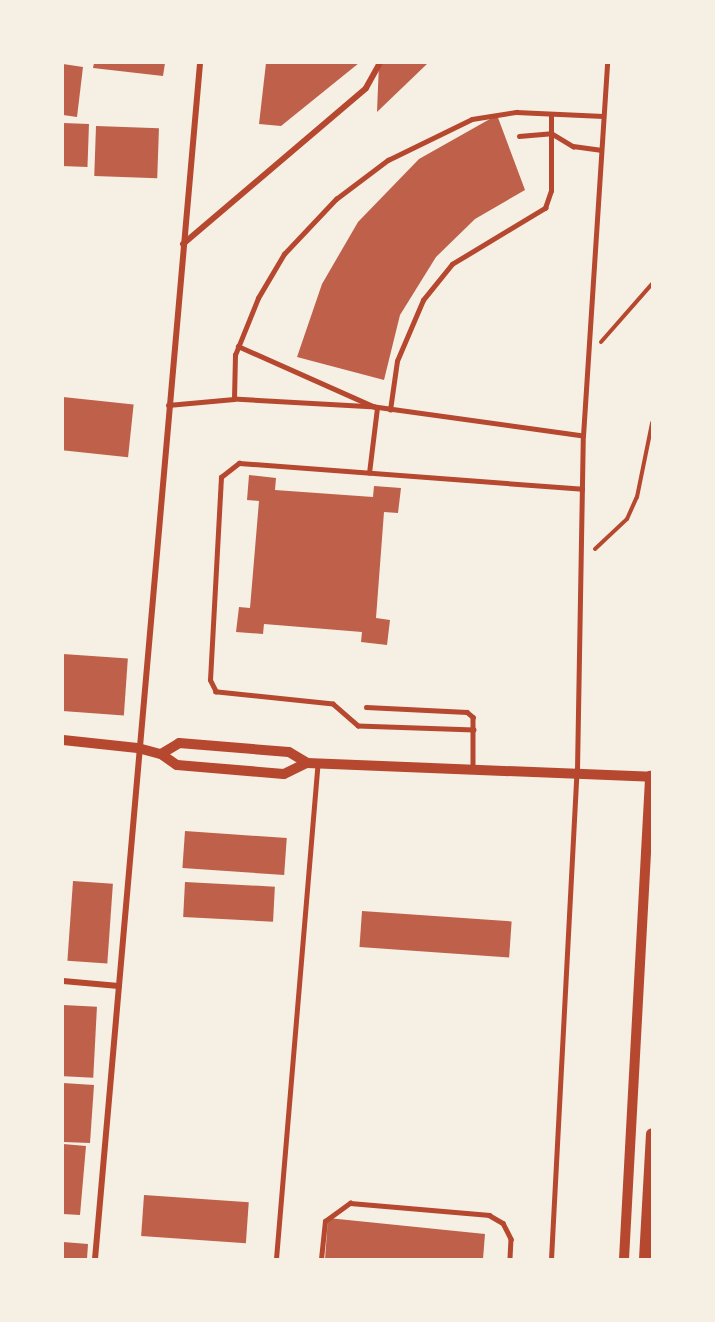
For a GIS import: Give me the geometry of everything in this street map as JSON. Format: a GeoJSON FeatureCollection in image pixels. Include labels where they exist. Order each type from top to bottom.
{"type":"FeatureCollection","features":[{"type":"Feature","properties":{"kind":"main road"},"geometry":{"type":"LineString","coordinates":[[645,1259],[652,1134]]}},
{"type":"Feature","properties":{"kind":"street"},"geometry":{"type":"LineString","coordinates":[[95,1259],[182,244],[200,63]]}},
{"type":"Feature","properties":{"kind":"street"},"geometry":{"type":"LineString","coordinates":[[182,244],[366,88],[380,63]]}},
{"type":"Feature","properties":{"kind":"street"},"geometry":{"type":"LineString","coordinates":[[63,740],[138,748],[161,754],[177,765],[284,774],[313,764],[577,770],[651,776],[624,1259]]}},
{"type":"Feature","properties":{"kind":"street"},"geometry":{"type":"LineString","coordinates":[[161,754],[179,743],[289,752],[313,764]]}},
{"type":"Feature","properties":{"kind":"street"},"geometry":{"type":"LineString","coordinates":[[63,981],[119,986]]}},
{"type":"Feature","properties":{"kind":"lane"},"geometry":{"type":"LineString","coordinates":[[550,1259],[577,770],[583,436],[607,63]]}},
{"type":"Feature","properties":{"kind":"lane"},"geometry":{"type":"LineString","coordinates":[[234,399],[238,346],[258,298],[285,254],[365,175],[417,142],[472,119],[516,112],[603,116]]}},
{"type":"Feature","properties":{"kind":"lane"},"geometry":{"type":"LineString","coordinates":[[390,410],[397,361],[423,300],[452,264],[545,208],[551,190],[550,115]]}},
{"type":"Feature","properties":{"kind":"lane"},"geometry":{"type":"LineString","coordinates":[[519,136],[551,133],[573,146],[600,150]]}},
{"type":"Feature","properties":{"kind":"lane"},"geometry":{"type":"LineString","coordinates":[[238,346],[376,408]]}},
{"type":"Feature","properties":{"kind":"lane"},"geometry":{"type":"LineString","coordinates":[[168,405],[234,399],[376,408],[583,436]]}},
{"type":"Feature","properties":{"kind":"lane"},"geometry":{"type":"LineString","coordinates":[[369,473],[376,408]]}},
{"type":"Feature","properties":{"kind":"lane"},"geometry":{"type":"LineString","coordinates":[[474,730],[358,726],[333,704],[221,695],[213,687],[221,477],[239,463],[582,489]]}},
{"type":"Feature","properties":{"kind":"lane"},"geometry":{"type":"LineString","coordinates":[[366,707],[467,712],[474,730],[473,768]]}},
{"type":"Feature","properties":{"kind":"lane"},"geometry":{"type":"LineString","coordinates":[[276,1259],[313,764]]}},
{"type":"Feature","properties":{"kind":"lane"},"geometry":{"type":"LineString","coordinates":[[321,1259],[325,1221],[350,1203],[489,1215],[503,1223],[511,1239],[510,1259]]}},
{"type":"Feature","properties":{"kind":"path"},"geometry":{"type":"LineString","coordinates":[[587,354],[609,336],[652,284]]}},
{"type":"Feature","properties":{"kind":"path"},"geometry":{"type":"LineString","coordinates":[[581,561],[627,519],[638,496],[652,423]]}},
{"type":"Feature","properties":{"kind":"building"},"geometry":{"type":"Polygon","coordinates":[[[94,63],[165,63],[163,76],[93,68],[94,63]]]}},
{"type":"Feature","properties":{"kind":"building"},"geometry":{"type":"Polygon","coordinates":[[[266,63],[359,63],[281,126],[259,124],[266,63]]]}},
{"type":"Feature","properties":{"kind":"building"},"geometry":{"type":"Polygon","coordinates":[[[379,63],[428,63],[377,112],[379,63]]]}},
{"type":"Feature","properties":{"kind":"building"},"geometry":{"type":"Polygon","coordinates":[[[63,64],[83,67],[77,117],[63,115],[63,64]]]}},
{"type":"Feature","properties":{"kind":"building"},"geometry":{"type":"Polygon","coordinates":[[[497,115],[525,190],[475,219],[436,257],[400,315],[384,380],[297,357],[322,284],[358,222],[419,159],[497,115]]]}},
{"type":"Feature","properties":{"kind":"building"},"geometry":{"type":"Polygon","coordinates":[[[63,123],[89,124],[87,167],[63,166],[63,123]]]}},
{"type":"Feature","properties":{"kind":"building"},"geometry":{"type":"Polygon","coordinates":[[[96,126],[159,128],[157,178],[94,176],[96,126]]]}},
{"type":"Feature","properties":{"kind":"building"},"geometry":{"type":"Polygon","coordinates":[[[63,397],[134,404],[128,457],[63,450],[63,397]]]}},
{"type":"Feature","properties":{"kind":"building"},"geometry":{"type":"Polygon","coordinates":[[[249,475],[276,478],[275,490],[373,497],[374,486],[401,488],[398,513],[384,512],[376,618],[390,620],[387,645],[361,642],[362,632],[264,624],[263,634],[236,632],[239,607],[250,608],[259,501],[247,500],[249,475]]]}},
{"type":"Feature","properties":{"kind":"building"},"geometry":{"type":"Polygon","coordinates":[[[63,654],[128,659],[124,715],[63,711],[63,654]]]}},
{"type":"Feature","properties":{"kind":"building"},"geometry":{"type":"Polygon","coordinates":[[[185,831],[287,838],[284,875],[182,868],[185,831]]]}},
{"type":"Feature","properties":{"kind":"building"},"geometry":{"type":"Polygon","coordinates":[[[73,881],[113,884],[107,964],[67,961],[73,881]]]}},
{"type":"Feature","properties":{"kind":"building"},"geometry":{"type":"Polygon","coordinates":[[[185,882],[275,887],[273,922],[183,917],[185,882]]]}},
{"type":"Feature","properties":{"kind":"building"},"geometry":{"type":"Polygon","coordinates":[[[362,911],[512,921],[509,957],[359,947],[362,911]]]}},
{"type":"Feature","properties":{"kind":"building"},"geometry":{"type":"Polygon","coordinates":[[[63,1005],[97,1007],[93,1078],[63,1076],[63,1005]]]}},
{"type":"Feature","properties":{"kind":"building"},"geometry":{"type":"Polygon","coordinates":[[[63,1083],[94,1085],[90,1143],[63,1142],[63,1083]]]}},
{"type":"Feature","properties":{"kind":"building"},"geometry":{"type":"Polygon","coordinates":[[[63,1144],[86,1146],[80,1215],[63,1214],[63,1144]]]}},
{"type":"Feature","properties":{"kind":"building"},"geometry":{"type":"Polygon","coordinates":[[[144,1195],[249,1202],[246,1243],[141,1236],[144,1195]]]}},
{"type":"Feature","properties":{"kind":"building"},"geometry":{"type":"Polygon","coordinates":[[[328,1218],[485,1234],[483,1259],[325,1259],[328,1218]]]}},
{"type":"Feature","properties":{"kind":"building"},"geometry":{"type":"Polygon","coordinates":[[[63,1242],[88,1244],[87,1259],[63,1259],[63,1242]]]}}]}
